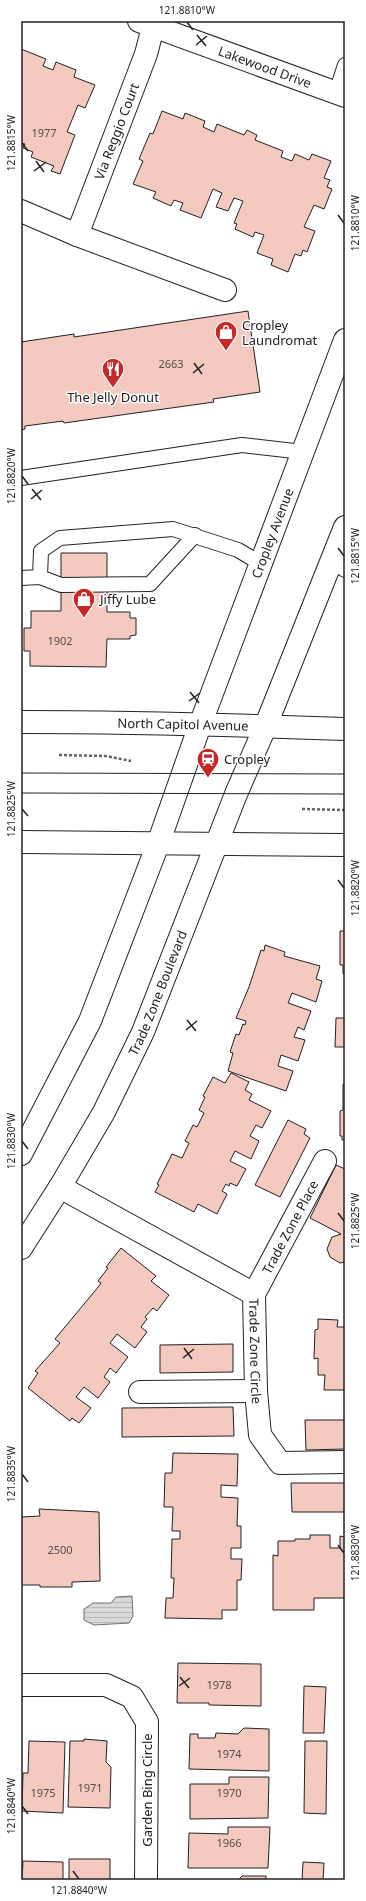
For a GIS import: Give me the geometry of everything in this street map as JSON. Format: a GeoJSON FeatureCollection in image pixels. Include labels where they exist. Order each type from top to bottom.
{"type":"FeatureCollection","features":[{"type":"Feature","properties":{"kind":"main road","name":"Lakewood Drive"},"geometry":{"type":"LineString","coordinates":[[146,24],[340,94]]}},
{"type":"Feature","properties":{"kind":"main road","name":"Via Reggio Court"},"geometry":{"type":"LineString","coordinates":[[77,235],[146,54],[146,24]]}},
{"type":"Feature","properties":{"kind":"main road"},"geometry":{"type":"LineString","coordinates":[[21,211],[77,235],[225,290]]}},
{"type":"Feature","properties":{"kind":"main road","name":"Cropley Avenue"},"geometry":{"type":"LineString","coordinates":[[200,725],[345,340]]}},
{"type":"Feature","properties":{"kind":"main road"},"geometry":{"type":"LineString","coordinates":[[266,725],[339,566],[345,528]]}},
{"type":"Feature","properties":{"kind":"main road","name":"North Capitol Avenue"},"geometry":{"type":"LineString","coordinates":[[21,722],[153,722],[200,725],[266,725],[345,729]]}},
{"type":"Feature","properties":{"kind":"main road"},"geometry":{"type":"LineString","coordinates":[[21,1154],[90,1021],[158,844],[200,725]]}},
{"type":"Feature","properties":{"kind":"main road","name":"Trade Zone Boulevard"},"geometry":{"type":"LineString","coordinates":[[21,1248],[60,1187],[104,1112],[143,1032],[236,794],[266,725]]}},
{"type":"Feature","properties":{"kind":"main road"},"geometry":{"type":"LineString","coordinates":[[21,842],[345,845]]}},
{"type":"Feature","properties":{"kind":"main road","name":"Trade Zone Place"},"geometry":{"type":"LineString","coordinates":[[254,1294],[325,1161]]}},
{"type":"Feature","properties":{"kind":"main road","name":"Trade Zone Circle"},"geometry":{"type":"LineString","coordinates":[[60,1187],[254,1294],[256,1391],[260,1435],[280,1463],[345,1462]]}},
{"type":"Feature","properties":{"kind":"main road"},"geometry":{"type":"LineString","coordinates":[[140,1392],[256,1391]]}},
{"type":"Feature","properties":{"kind":"main road","name":"Garden Bing Circle"},"geometry":{"type":"LineString","coordinates":[[21,1685],[106,1685],[132,1697],[148,1722],[146,1880]]}},
{"type":"Feature","properties":{"kind":"lane"},"geometry":{"type":"LineString","coordinates":[[340,94],[345,65]]}},
{"type":"Feature","properties":{"kind":"lane"},"geometry":{"type":"LineString","coordinates":[[21,478],[242,446],[304,452]]}},
{"type":"Feature","properties":{"kind":"lane"},"geometry":{"type":"LineString","coordinates":[[40,577],[41,551],[60,538],[173,529],[238,550],[260,563]]}},
{"type":"Feature","properties":{"kind":"lane"},"geometry":{"type":"LineString","coordinates":[[21,578],[40,577],[61,585],[150,584],[195,535]]}},
{"type":"Feature","properties":{"kind":"path"},"geometry":{"type":"LineString","coordinates":[[59,755],[106,756],[131,760]]}},
{"type":"Feature","properties":{"kind":"path"},"geometry":{"type":"LineString","coordinates":[[302,809],[345,810]]}},
{"type":"Feature","properties":{"kind":"shaded area"},"geometry":{"type":"Polygon","coordinates":[[[132,1596],[133,1616],[129,1623],[94,1625],[84,1620],[84,1609],[93,1603],[111,1603],[116,1597],[132,1596]]]}},
{"type":"Feature","properties":{"kind":"building"},"geometry":{"type":"Polygon","coordinates":[[[21,49],[46,59],[43,66],[53,70],[56,62],[76,70],[74,77],[95,85],[85,108],[78,105],[67,132],[75,135],[60,174],[51,171],[54,166],[31,157],[33,152],[23,148],[25,144],[21,143],[21,49]]]}},
{"type":"Feature","properties":{"kind":"building"},"geometry":{"type":"Polygon","coordinates":[[[162,111],[183,119],[185,113],[205,121],[203,127],[214,132],[217,124],[244,135],[247,130],[257,135],[255,140],[283,151],[281,157],[292,161],[295,154],[309,160],[312,154],[331,161],[324,178],[330,180],[327,187],[332,189],[324,209],[314,205],[304,227],[315,231],[307,252],[303,250],[301,256],[295,254],[288,272],[271,265],[273,259],[257,253],[264,235],[255,232],[253,237],[235,229],[237,224],[234,223],[243,201],[234,198],[228,211],[216,207],[222,193],[213,189],[201,218],[180,210],[183,203],[174,200],[171,206],[153,198],[156,192],[133,184],[143,161],[139,159],[150,133],[153,134],[162,111]]]}},
{"type":"Feature","properties":{"kind":"building"},"geometry":{"type":"Polygon","coordinates":[[[248,311],[260,392],[213,399],[214,402],[64,423],[63,421],[25,426],[25,429],[21,430],[21,342],[74,334],[74,337],[248,311]]]}},
{"type":"Feature","properties":{"kind":"building"},"geometry":{"type":"Polygon","coordinates":[[[61,553],[107,553],[107,612],[130,612],[130,618],[136,618],[136,635],[130,636],[130,639],[107,639],[106,667],[30,666],[30,651],[24,651],[24,628],[31,628],[31,611],[61,611],[61,553]]]}},
{"type":"Feature","properties":{"kind":"building"},"geometry":{"type":"Polygon","coordinates":[[[340,931],[345,931],[345,974],[343,974],[343,965],[340,965],[340,931]]]}},
{"type":"Feature","properties":{"kind":"building"},"geometry":{"type":"Polygon","coordinates":[[[265,945],[285,952],[284,956],[320,966],[316,979],[322,981],[316,1002],[292,993],[288,1003],[311,1011],[304,1030],[298,1027],[294,1037],[305,1040],[298,1061],[281,1055],[278,1066],[293,1071],[286,1091],[228,1071],[233,1053],[230,1052],[236,1034],[239,1035],[243,1024],[245,1025],[246,1021],[236,1018],[249,987],[261,950],[264,951],[265,945]]]}},
{"type":"Feature","properties":{"kind":"building"},"geometry":{"type":"Polygon","coordinates":[[[336,1018],[345,1018],[345,1047],[335,1047],[336,1018]]]}},
{"type":"Feature","properties":{"kind":"building"},"geometry":{"type":"Polygon","coordinates":[[[231,1073],[249,1082],[245,1090],[252,1094],[249,1100],[271,1111],[262,1128],[256,1125],[250,1136],[259,1141],[251,1159],[235,1151],[230,1161],[246,1169],[237,1186],[230,1183],[229,1186],[226,1184],[222,1191],[227,1194],[217,1214],[198,1204],[194,1212],[155,1192],[159,1185],[157,1184],[172,1154],[182,1158],[189,1143],[185,1141],[193,1125],[197,1127],[204,1113],[199,1110],[205,1097],[203,1096],[213,1077],[225,1083],[231,1073]]]}},
{"type":"Feature","properties":{"kind":"building"},"geometry":{"type":"Polygon","coordinates":[[[343,1084],[345,1084],[345,1140],[342,1140],[342,1136],[340,1136],[340,1111],[343,1110],[343,1084]]]}},
{"type":"Feature","properties":{"kind":"building"},"geometry":{"type":"Polygon","coordinates":[[[288,1120],[306,1129],[304,1134],[310,1138],[280,1197],[255,1185],[288,1120]]]}},
{"type":"Feature","properties":{"kind":"building"},"geometry":{"type":"Polygon","coordinates":[[[336,1165],[345,1169],[345,1262],[340,1263],[330,1257],[327,1249],[332,1237],[341,1234],[310,1218],[336,1165]]]}},
{"type":"Feature","properties":{"kind":"building"},"geometry":{"type":"Polygon","coordinates":[[[121,1248],[156,1276],[151,1281],[169,1295],[157,1311],[153,1308],[145,1317],[147,1319],[141,1327],[147,1332],[135,1348],[117,1334],[110,1343],[128,1357],[116,1373],[110,1368],[104,1377],[110,1382],[98,1398],[84,1387],[76,1397],[91,1408],[79,1423],[72,1418],[70,1421],[28,1388],[38,1373],[35,1371],[60,1343],[55,1339],[99,1286],[101,1283],[98,1281],[108,1268],[106,1267],[121,1248]]]}},
{"type":"Feature","properties":{"kind":"building"},"geometry":{"type":"Polygon","coordinates":[[[318,1319],[338,1320],[337,1327],[345,1327],[345,1390],[324,1390],[325,1375],[318,1375],[318,1358],[314,1359],[315,1330],[318,1329],[318,1319]]]}},
{"type":"Feature","properties":{"kind":"building"},"geometry":{"type":"Polygon","coordinates":[[[233,1344],[233,1372],[160,1373],[160,1345],[233,1344]]]}},
{"type":"Feature","properties":{"kind":"building"},"geometry":{"type":"Polygon","coordinates":[[[233,1407],[234,1436],[122,1437],[122,1408],[233,1407]]]}},
{"type":"Feature","properties":{"kind":"building"},"geometry":{"type":"Polygon","coordinates":[[[305,1420],[345,1420],[345,1449],[306,1450],[305,1420]]]}},
{"type":"Feature","properties":{"kind":"building"},"geometry":{"type":"Polygon","coordinates":[[[173,1453],[238,1454],[237,1486],[221,1485],[221,1497],[238,1498],[237,1526],[241,1526],[241,1548],[231,1548],[231,1559],[242,1559],[241,1580],[237,1580],[237,1610],[222,1610],[222,1619],[165,1618],[166,1598],[173,1598],[174,1578],[171,1578],[172,1539],[180,1539],[180,1531],[172,1531],[173,1507],[164,1507],[165,1473],[172,1473],[173,1453]]]}},
{"type":"Feature","properties":{"kind":"building"},"geometry":{"type":"Polygon","coordinates":[[[291,1483],[345,1483],[345,1512],[292,1512],[291,1483]]]}},
{"type":"Feature","properties":{"kind":"building"},"geometry":{"type":"Polygon","coordinates":[[[39,1509],[99,1512],[100,1581],[72,1582],[72,1587],[40,1587],[40,1585],[21,1585],[21,1517],[40,1516],[39,1509]]]}},
{"type":"Feature","properties":{"kind":"building"},"geometry":{"type":"Polygon","coordinates":[[[310,1535],[330,1535],[330,1548],[340,1548],[340,1536],[345,1537],[345,1598],[314,1598],[314,1610],[273,1610],[273,1555],[278,1556],[278,1541],[310,1539],[310,1535]]]}},
{"type":"Feature","properties":{"kind":"building"},"geometry":{"type":"Polygon","coordinates":[[[178,1663],[261,1664],[261,1706],[177,1703],[178,1663]]]}},
{"type":"Feature","properties":{"kind":"building"},"geometry":{"type":"Polygon","coordinates":[[[304,1686],[326,1687],[324,1733],[303,1733],[304,1686]]]}},
{"type":"Feature","properties":{"kind":"building"},"geometry":{"type":"Polygon","coordinates":[[[244,1728],[269,1729],[269,1771],[189,1769],[190,1734],[198,1734],[198,1738],[215,1738],[216,1733],[238,1734],[244,1728]]]}},
{"type":"Feature","properties":{"kind":"building"},"geometry":{"type":"Polygon","coordinates":[[[84,1739],[107,1741],[106,1762],[111,1767],[110,1808],[68,1807],[70,1741],[84,1741],[84,1739]]]}},
{"type":"Feature","properties":{"kind":"building"},"geometry":{"type":"Polygon","coordinates":[[[29,1741],[65,1742],[63,1813],[22,1811],[23,1773],[28,1773],[29,1741]]]}},
{"type":"Feature","properties":{"kind":"building"},"geometry":{"type":"Polygon","coordinates":[[[305,1741],[327,1741],[326,1814],[304,1813],[305,1741]]]}},
{"type":"Feature","properties":{"kind":"building"},"geometry":{"type":"Polygon","coordinates":[[[229,1777],[269,1777],[268,1818],[190,1819],[190,1784],[229,1784],[229,1777]]]}},
{"type":"Feature","properties":{"kind":"building"},"geometry":{"type":"Polygon","coordinates":[[[228,1827],[270,1827],[268,1868],[188,1868],[189,1833],[228,1834],[228,1827]]]}},
{"type":"Feature","properties":{"kind":"building"},"geometry":{"type":"Polygon","coordinates":[[[69,1859],[110,1859],[110,1880],[69,1880],[69,1859]]]}},
{"type":"Feature","properties":{"kind":"building"},"geometry":{"type":"Polygon","coordinates":[[[23,1861],[63,1862],[63,1880],[22,1880],[23,1861]]]}},
{"type":"Feature","properties":{"kind":"building"},"geometry":{"type":"Polygon","coordinates":[[[303,1862],[324,1863],[323,1880],[302,1880],[303,1862]]]}},
{"type":"Feature","properties":{"kind":"building"},"geometry":{"type":"Polygon","coordinates":[[[242,1876],[266,1876],[266,1880],[238,1880],[242,1876]]]}},
{"type":"Feature","properties":{"kind":"tram line"},"geometry":{"type":"LineString","coordinates":[[21,773],[345,774]]}},
{"type":"Feature","properties":{"kind":"tram line"},"geometry":{"type":"LineString","coordinates":[[21,793],[345,794]]}},
{"type":"Feature","properties":{"kind":"place","name":"Cropley Laundromat"},"geometry":{"type":"Point","coordinates":[226,352]}},
{"type":"Feature","properties":{"kind":"place","name":"The Jelly Donut"},"geometry":{"type":"Point","coordinates":[113,388]}},
{"type":"Feature","properties":{"kind":"place","name":"Jiffy Lube"},"geometry":{"type":"Point","coordinates":[84,618]}},
{"type":"Feature","properties":{"kind":"place","name":"Cropley"},"geometry":{"type":"Point","coordinates":[208,778]}}]}
